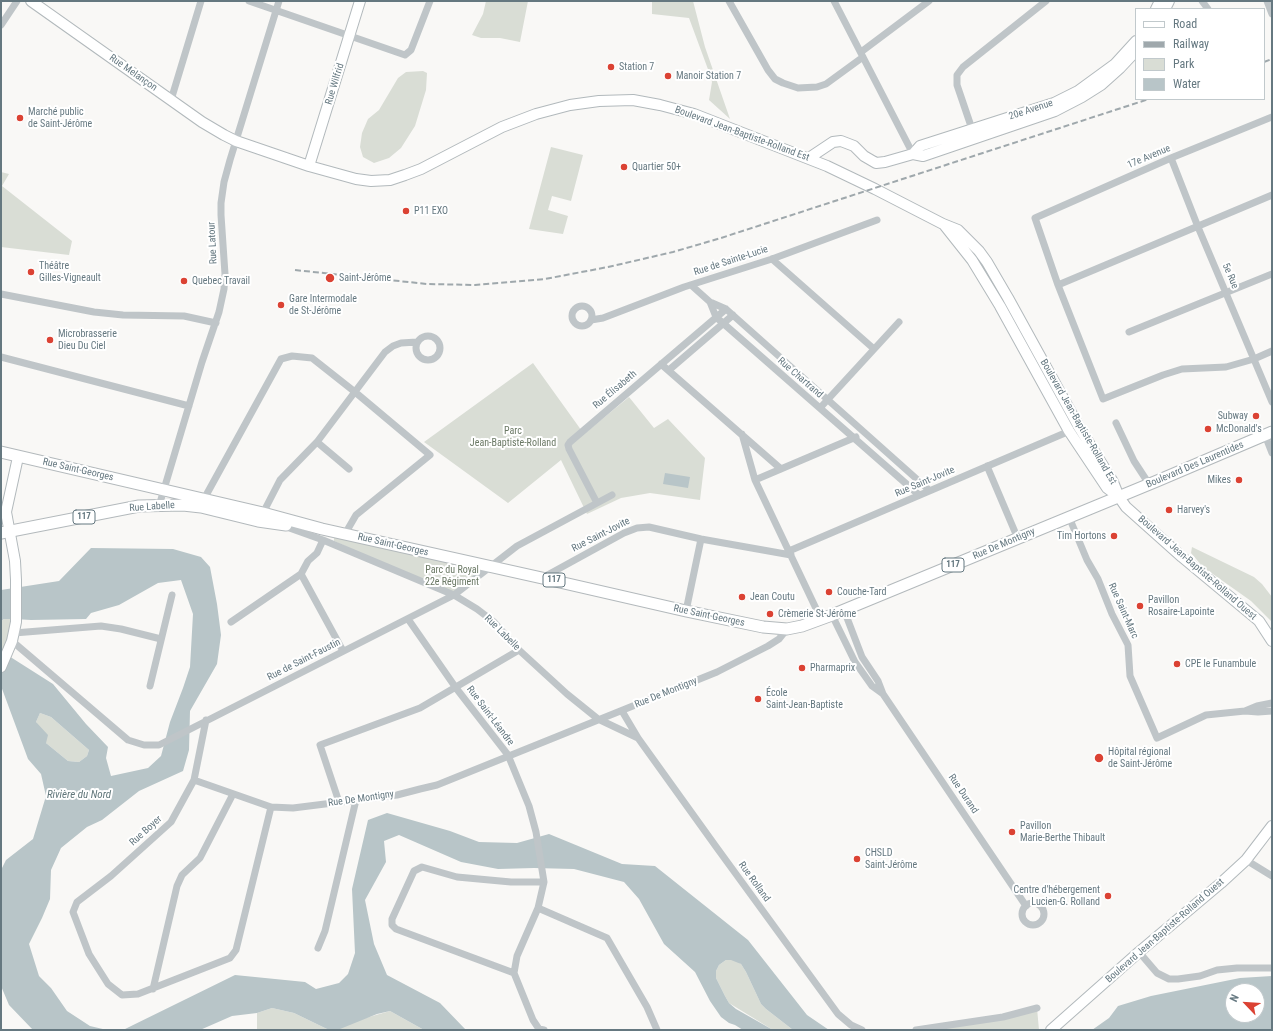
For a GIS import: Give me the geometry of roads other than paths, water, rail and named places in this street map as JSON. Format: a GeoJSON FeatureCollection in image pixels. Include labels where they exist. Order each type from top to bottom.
{"type":"FeatureCollection","features":[{"type":"Feature","properties":{"kind":"main road","name":"Boulevard Des Laurentides"},"geometry":{"type":"LineString","coordinates":[[1119,497],[1269,434]]}},
{"type":"Feature","properties":{"kind":"main road","name":"Rue Saint-Georges"},"geometry":{"type":"LineString","coordinates":[[1,452],[262,513],[323,535],[345,534],[686,611],[763,627],[787,629]]}},
{"type":"Feature","properties":{"kind":"main road"},"geometry":{"type":"LineString","coordinates":[[135,507],[143,502],[146,496],[146,489],[142,485]]}},
{"type":"Feature","properties":{"kind":"main road","name":"Rue De Montigny"},"geometry":{"type":"LineString","coordinates":[[787,629],[802,626],[832,615],[1119,497]]}},
{"type":"Feature","properties":{"kind":"main road","name":"Rue Labelle"},"geometry":{"type":"LineString","coordinates":[[5,532],[135,507],[182,505],[201,507],[323,535]]}},
{"type":"Feature","properties":{"kind":"street"},"geometry":{"type":"LineString","coordinates":[[1,25],[17,1]]}},
{"type":"Feature","properties":{"kind":"street","name":"Rue Melançon"},"geometry":{"type":"LineString","coordinates":[[31,1],[202,122],[236,142]]}},
{"type":"Feature","properties":{"kind":"street"},"geometry":{"type":"LineString","coordinates":[[171,100],[201,1]]}},
{"type":"Feature","properties":{"kind":"street"},"geometry":{"type":"LineString","coordinates":[[249,1],[405,55],[410,50],[430,1]]}},
{"type":"Feature","properties":{"kind":"street","name":"Rue Latour"},"geometry":{"type":"LineString","coordinates":[[159,506],[216,322],[224,289],[221,202],[226,175],[279,1]]}},
{"type":"Feature","properties":{"kind":"street","name":"Rue Wilfrid"},"geometry":{"type":"LineString","coordinates":[[309,166],[360,1]]}},
{"type":"Feature","properties":{"kind":"street"},"geometry":{"type":"LineString","coordinates":[[729,1],[768,70],[775,79],[783,84],[798,88],[817,87],[826,84],[924,3]]}},
{"type":"Feature","properties":{"kind":"street"},"geometry":{"type":"LineString","coordinates":[[834,1],[913,154]]}},
{"type":"Feature","properties":{"kind":"street"},"geometry":{"type":"LineString","coordinates":[[973,134],[957,85],[957,75],[962,68],[1046,1]]}},
{"type":"Feature","properties":{"kind":"street"},"geometry":{"type":"LineString","coordinates":[[1267,1],[1272,14]]}},
{"type":"Feature","properties":{"kind":"street","name":"20e Avenue"},"geometry":{"type":"LineString","coordinates":[[973,134],[1054,103],[1078,91],[1115,64],[1135,42]]}},
{"type":"Feature","properties":{"kind":"street","name":"20e Avenue"},"geometry":{"type":"LineString","coordinates":[[833,142],[841,141],[849,143],[871,161],[876,163],[913,154],[920,146],[973,134],[1056,111],[1082,98],[1101,85],[1135,52]]}},
{"type":"Feature","properties":{"kind":"street","name":"Boulevard Jean-Baptiste-Rolland Est"},"geometry":{"type":"LineString","coordinates":[[236,142],[309,166],[356,179],[371,181],[390,180],[421,169],[502,127],[536,114],[570,105],[599,100],[633,100],[694,114],[809,158],[958,230],[979,251],[1026,329],[1079,427],[1113,482],[1119,497]]}},
{"type":"Feature","properties":{"kind":"street","name":"17e Avenue"},"geometry":{"type":"LineString","coordinates":[[1058,285],[1036,218],[1171,158],[1272,116]]}},
{"type":"Feature","properties":{"kind":"street"},"geometry":{"type":"LineString","coordinates":[[809,158],[833,142]]}},
{"type":"Feature","properties":{"kind":"street"},"geometry":{"type":"LineString","coordinates":[[823,164],[833,142]]}},
{"type":"Feature","properties":{"kind":"street","name":"5e Rue"},"geometry":{"type":"LineString","coordinates":[[1171,158],[1198,227],[1272,402]]}},
{"type":"Feature","properties":{"kind":"street"},"geometry":{"type":"LineString","coordinates":[[1272,195],[1058,285],[1103,399],[1182,369],[1226,367],[1254,359],[1272,351]]}},
{"type":"Feature","properties":{"kind":"street","name":"Rue de Sainte-Lucie"},"geometry":{"type":"LineString","coordinates":[[591,320],[603,318],[691,285],[772,259],[877,220]]}},
{"type":"Feature","properties":{"kind":"street","name":"Boulevard Jean-Baptiste-Rolland Est"},"geometry":{"type":"LineString","coordinates":[[943,224],[972,260],[999,303],[1069,431],[1107,488],[1119,497]]}},
{"type":"Feature","properties":{"kind":"street"},"geometry":{"type":"LineString","coordinates":[[772,259],[874,349]]}},
{"type":"Feature","properties":{"kind":"street"},"geometry":{"type":"LineString","coordinates":[[1129,332],[1272,274]]}},
{"type":"Feature","properties":{"kind":"street","name":"Rue Chartrand"},"geometry":{"type":"LineString","coordinates":[[691,285],[710,302],[726,309],[930,490]]}},
{"type":"Feature","properties":{"kind":"street"},"geometry":{"type":"LineString","coordinates":[[1,294],[94,312],[123,315],[184,316],[216,322]]}},
{"type":"Feature","properties":{"kind":"street"},"geometry":{"type":"LineString","coordinates":[[999,303],[1008,298]]}},
{"type":"Feature","properties":{"kind":"street","name":"Rue Chartrand"},"geometry":{"type":"LineString","coordinates":[[710,302],[716,317],[723,324],[919,495]]}},
{"type":"Feature","properties":{"kind":"street","name":"Rue Élisabeth"},"geometry":{"type":"LineString","coordinates":[[597,503],[568,445],[726,309]]}},
{"type":"Feature","properties":{"kind":"street"},"geometry":{"type":"LineString","coordinates":[[669,370],[733,316]]}},
{"type":"Feature","properties":{"kind":"street"},"geometry":{"type":"LineString","coordinates":[[820,408],[899,322]]}},
{"type":"Feature","properties":{"kind":"street"},"geometry":{"type":"LineString","coordinates":[[1016,334],[1026,329]]}},
{"type":"Feature","properties":{"kind":"street"},"geometry":{"type":"LineString","coordinates":[[262,513],[280,480],[317,442],[385,352],[393,346],[401,343],[417,342]]}},
{"type":"Feature","properties":{"kind":"street"},"geometry":{"type":"LineString","coordinates":[[1,356],[189,406]]}},
{"type":"Feature","properties":{"kind":"street"},"geometry":{"type":"LineString","coordinates":[[204,499],[281,359],[292,356],[312,358],[356,392],[430,455],[356,515],[345,534]]}},
{"type":"Feature","properties":{"kind":"street"},"geometry":{"type":"LineString","coordinates":[[661,364],[781,469]]}},
{"type":"Feature","properties":{"kind":"street"},"geometry":{"type":"LineString","coordinates":[[1116,423],[1134,461],[1149,484]]}},
{"type":"Feature","properties":{"kind":"street","name":"Rue Saint-Jovite"},"geometry":{"type":"LineString","coordinates":[[542,578],[624,533],[637,528],[649,527],[701,539],[790,553],[930,490],[1079,427]]}},
{"type":"Feature","properties":{"kind":"street"},"geometry":{"type":"LineString","coordinates":[[755,480],[854,439],[863,432]]}},
{"type":"Feature","properties":{"kind":"street"},"geometry":{"type":"LineString","coordinates":[[742,434],[755,480],[821,619]]}},
{"type":"Feature","properties":{"kind":"street"},"geometry":{"type":"LineString","coordinates":[[1269,434],[1272,452]]}},
{"type":"Feature","properties":{"kind":"street"},"geometry":{"type":"LineString","coordinates":[[317,442],[349,469]]}},
{"type":"Feature","properties":{"kind":"street"},"geometry":{"type":"LineString","coordinates":[[883,464],[890,456]]}},
{"type":"Feature","properties":{"kind":"street"},"geometry":{"type":"LineString","coordinates":[[1,666],[12,641],[16,622],[15,561],[5,532],[6,512],[18,457]]}},
{"type":"Feature","properties":{"kind":"street"},"geometry":{"type":"LineString","coordinates":[[987,466],[1018,539]]}},
{"type":"Feature","properties":{"kind":"street","name":"Rue de Saint-Faustin"},"geometry":{"type":"LineString","coordinates":[[12,641],[128,740],[144,745],[159,745],[454,595],[518,546],[612,495]]}},
{"type":"Feature","properties":{"kind":"street","name":"Boulevard Jean-Baptiste-Rolland Ouest"},"geometry":{"type":"LineString","coordinates":[[1119,497],[1126,507],[1182,557],[1258,621],[1272,641]]}},
{"type":"Feature","properties":{"kind":"street","name":"Rue Saint-Marc"},"geometry":{"type":"LineString","coordinates":[[1069,517],[1087,560],[1098,579],[1112,614],[1128,645],[1130,676],[1157,738],[1206,715],[1245,711]]}},
{"type":"Feature","properties":{"kind":"street"},"geometry":{"type":"LineString","coordinates":[[231,622],[301,574],[308,561],[317,552],[323,535]]}},
{"type":"Feature","properties":{"kind":"street","name":"Rue Labelle"},"geometry":{"type":"LineString","coordinates":[[323,535],[454,595],[478,609],[494,622],[519,650],[567,694],[598,719]]}},
{"type":"Feature","properties":{"kind":"street"},"geometry":{"type":"LineString","coordinates":[[686,611],[701,539]]}},
{"type":"Feature","properties":{"kind":"street"},"geometry":{"type":"LineString","coordinates":[[301,574],[343,651]]}},
{"type":"Feature","properties":{"kind":"street"},"geometry":{"type":"LineString","coordinates":[[150,686],[172,595]]}},
{"type":"Feature","properties":{"kind":"street","name":"Rue Durand"},"geometry":{"type":"LineString","coordinates":[[844,610],[862,657],[878,681],[882,694],[1026,906]]}},
{"type":"Feature","properties":{"kind":"street","name":"Rue Durand"},"geometry":{"type":"LineString","coordinates":[[832,615],[855,662],[872,686],[882,694]]}},
{"type":"Feature","properties":{"kind":"street","name":"Rue Saint-Léandre"},"geometry":{"type":"LineString","coordinates":[[408,619],[456,688],[508,755],[529,806],[536,832],[544,879]]}},
{"type":"Feature","properties":{"kind":"street"},"geometry":{"type":"LineString","coordinates":[[12,641],[101,626],[162,639]]}},
{"type":"Feature","properties":{"kind":"street","name":"Rue De Montigny"},"geometry":{"type":"LineString","coordinates":[[194,780],[271,807],[293,808],[397,794],[437,785],[716,672],[768,646],[779,639],[787,629]]}},
{"type":"Feature","properties":{"kind":"street"},"geometry":{"type":"LineString","coordinates":[[339,802],[320,745],[420,708],[519,650]]}},
{"type":"Feature","properties":{"kind":"street"},"geometry":{"type":"LineString","coordinates":[[1245,711],[1257,706],[1272,703]]}},
{"type":"Feature","properties":{"kind":"street","name":"Rue Rolland"},"geometry":{"type":"LineString","coordinates":[[622,711],[638,738],[838,1014],[851,1025],[862,1030]]}},
{"type":"Feature","properties":{"kind":"street"},"geometry":{"type":"LineString","coordinates":[[1245,711],[1272,711]]}},
{"type":"Feature","properties":{"kind":"street","name":"Rue Rolland"},"geometry":{"type":"LineString","coordinates":[[598,719],[638,738]]}},
{"type":"Feature","properties":{"kind":"street","name":"Rue Boyer"},"geometry":{"type":"LineString","coordinates":[[153,989],[138,994],[122,995],[108,984],[89,954],[73,912],[77,902],[111,876],[171,822],[194,780],[206,720]]}},
{"type":"Feature","properties":{"kind":"street"},"geometry":{"type":"LineString","coordinates":[[153,989],[177,886],[182,875],[200,858],[233,794]]}},
{"type":"Feature","properties":{"kind":"street"},"geometry":{"type":"LineString","coordinates":[[318,948],[325,931],[356,800]]}},
{"type":"Feature","properties":{"kind":"street"},"geometry":{"type":"LineString","coordinates":[[153,989],[230,958],[236,950],[271,807]]}},
{"type":"Feature","properties":{"kind":"street","name":"Boulevard Jean-Baptiste-Rolland Ouest"},"geometry":{"type":"LineString","coordinates":[[1051,1030],[1246,860],[1272,826]]}},
{"type":"Feature","properties":{"kind":"street"},"geometry":{"type":"LineString","coordinates":[[1246,860],[1272,876]]}},
{"type":"Feature","properties":{"kind":"street"},"geometry":{"type":"LineString","coordinates":[[514,973],[396,929],[392,925],[392,920],[414,871],[417,868],[422,867],[457,877],[511,882],[544,879],[538,908],[517,956],[514,973],[533,1020],[539,1029],[544,1030]]}},
{"type":"Feature","properties":{"kind":"street"},"geometry":{"type":"LineString","coordinates":[[538,908],[607,938],[647,1007],[657,1030]]}},
{"type":"Feature","properties":{"kind":"street"},"geometry":{"type":"LineString","coordinates":[[1139,952],[1157,973],[1169,979],[1200,976],[1217,970],[1237,968],[1272,968]]}},
{"type":"Feature","properties":{"kind":"street"},"geometry":{"type":"LineString","coordinates":[[916,1030],[1003,1017],[1037,1008]]}},
{"type":"Feature","properties":{"kind":"water"},"geometry":{"type":"Polygon","coordinates":[[[665,473],[690,477],[688,488],[663,484],[665,473]]]}},
{"type":"Feature","properties":{"kind":"water","name":"Rivière du Nord"},"geometry":{"type":"Polygon","coordinates":[[[91,548],[173,549],[201,557],[210,567],[221,635],[217,664],[190,711],[189,750],[183,771],[139,791],[102,820],[87,827],[61,848],[51,870],[50,899],[29,944],[39,976],[51,988],[67,1011],[90,1026],[107,1030],[33,1030],[9,1005],[1,986],[1,870],[6,860],[33,839],[46,796],[41,774],[28,759],[1,686],[1,651],[53,684],[86,724],[108,747],[106,758],[111,776],[148,768],[161,756],[170,722],[190,667],[193,614],[181,580],[158,583],[119,605],[91,613],[86,619],[4,619],[1,621],[1,590],[59,581],[91,548]],[[40,713],[36,722],[48,735],[46,743],[68,761],[79,762],[87,756],[89,750],[51,717],[40,713]]]}},
{"type":"Feature","properties":{"kind":"water"},"geometry":{"type":"Polygon","coordinates":[[[387,813],[450,831],[479,842],[517,843],[549,834],[622,864],[655,866],[748,940],[807,1015],[829,1030],[793,1030],[761,1004],[741,964],[731,960],[726,960],[719,965],[716,971],[716,978],[729,1003],[736,1009],[773,1030],[743,1030],[729,1023],[721,1017],[710,1001],[695,972],[664,944],[639,899],[624,882],[574,869],[498,869],[461,862],[399,835],[384,841],[386,862],[365,900],[374,944],[387,975],[440,1003],[466,1030],[424,1030],[390,1011],[377,1014],[340,1029],[327,1029],[294,1013],[272,1008],[257,1013],[232,1016],[200,1030],[123,1030],[235,975],[305,982],[316,989],[339,983],[348,974],[355,953],[352,889],[368,820],[387,813]]]}},
{"type":"Feature","properties":{"kind":"water"},"geometry":{"type":"Polygon","coordinates":[[[1272,976],[1272,1030],[1092,1030],[1109,1018],[1118,1006],[1151,996],[1240,978],[1272,976]]]}},
{"type":"Feature","properties":{"kind":"railway"},"geometry":{"type":"LineString","coordinates":[[1265,62],[1272,59]]}},
{"type":"Feature","properties":{"kind":"railway"},"geometry":{"type":"LineString","coordinates":[[295,270],[427,284],[475,285],[545,279],[608,267],[673,252],[721,238],[1146,100]]}},
{"type":"Feature","properties":{"kind":"place","name":"Station 7"},"geometry":{"type":"Point","coordinates":[611,67]}},
{"type":"Feature","properties":{"kind":"place","name":"Manoir Station 7"},"geometry":{"type":"Point","coordinates":[668,76]}},
{"type":"Feature","properties":{"kind":"place","name":"Marché public de Saint-Jérôme"},"geometry":{"type":"Point","coordinates":[20,118]}},
{"type":"Feature","properties":{"kind":"place","name":"Quartier 50+"},"geometry":{"type":"Point","coordinates":[624,167]}},
{"type":"Feature","properties":{"kind":"place","name":"P11 EXO"},"geometry":{"type":"Point","coordinates":[406,211]}},
{"type":"Feature","properties":{"kind":"place","name":"Théâtre Gilles-Vigneault"},"geometry":{"type":"Point","coordinates":[31,272]}},
{"type":"Feature","properties":{"kind":"place","name":"Saint-Jérôme"},"geometry":{"type":"Point","coordinates":[330,278]}},
{"type":"Feature","properties":{"kind":"place","name":"Quebec Travail"},"geometry":{"type":"Point","coordinates":[184,281]}},
{"type":"Feature","properties":{"kind":"place","name":"Gare Intermodale de St-Jérôme"},"geometry":{"type":"Point","coordinates":[281,305]}},
{"type":"Feature","properties":{"kind":"place","name":"Microbrasserie Dieu Du Ciel"},"geometry":{"type":"Point","coordinates":[50,340]}},
{"type":"Feature","properties":{"kind":"place","name":"Subway"},"geometry":{"type":"Point","coordinates":[1256,416]}},
{"type":"Feature","properties":{"kind":"place","name":"McDonald's"},"geometry":{"type":"Point","coordinates":[1208,429]}},
{"type":"Feature","properties":{"kind":"place","name":"Mikes"},"geometry":{"type":"Point","coordinates":[1239,480]}},
{"type":"Feature","properties":{"kind":"place","name":"Harvey's"},"geometry":{"type":"Point","coordinates":[1169,510]}},
{"type":"Feature","properties":{"kind":"place","name":"Tim Hortons"},"geometry":{"type":"Point","coordinates":[1114,536]}},
{"type":"Feature","properties":{"kind":"place","name":"Couche-Tard"},"geometry":{"type":"Point","coordinates":[829,592]}},
{"type":"Feature","properties":{"kind":"place","name":"Jean Coutu"},"geometry":{"type":"Point","coordinates":[742,597]}},
{"type":"Feature","properties":{"kind":"place","name":"Pavillon Rosaire-Lapointe"},"geometry":{"type":"Point","coordinates":[1140,606]}},
{"type":"Feature","properties":{"kind":"place","name":"Crèmerie St-Jérôme"},"geometry":{"type":"Point","coordinates":[770,614]}},
{"type":"Feature","properties":{"kind":"place","name":"CPE le Funambule"},"geometry":{"type":"Point","coordinates":[1177,664]}},
{"type":"Feature","properties":{"kind":"place","name":"Pharmaprix"},"geometry":{"type":"Point","coordinates":[802,668]}},
{"type":"Feature","properties":{"kind":"place","name":"École Saint-Jean-Baptiste"},"geometry":{"type":"Point","coordinates":[758,699]}},
{"type":"Feature","properties":{"kind":"place","name":"Hôpital régional de Saint-Jérôme"},"geometry":{"type":"Point","coordinates":[1099,758]}},
{"type":"Feature","properties":{"kind":"place","name":"Pavillon Marie-Berthe Thibault"},"geometry":{"type":"Point","coordinates":[1012,832]}},
{"type":"Feature","properties":{"kind":"place","name":"CHSLD Saint-Jérôme"},"geometry":{"type":"Point","coordinates":[857,859]}},
{"type":"Feature","properties":{"kind":"place","name":"Centre d'hébergement Lucien-G. Rolland"},"geometry":{"type":"Point","coordinates":[1108,896]}},
{"type":"Feature","properties":{"kind":"park label","name":"Parc Jean-Baptiste-Rolland"},"geometry":{"type":"Point","coordinates":[513,436]}},
{"type":"Feature","properties":{"kind":"park label","name":"Parc du Royal 22e Régiment"},"geometry":{"type":"Point","coordinates":[452,576]}}]}
